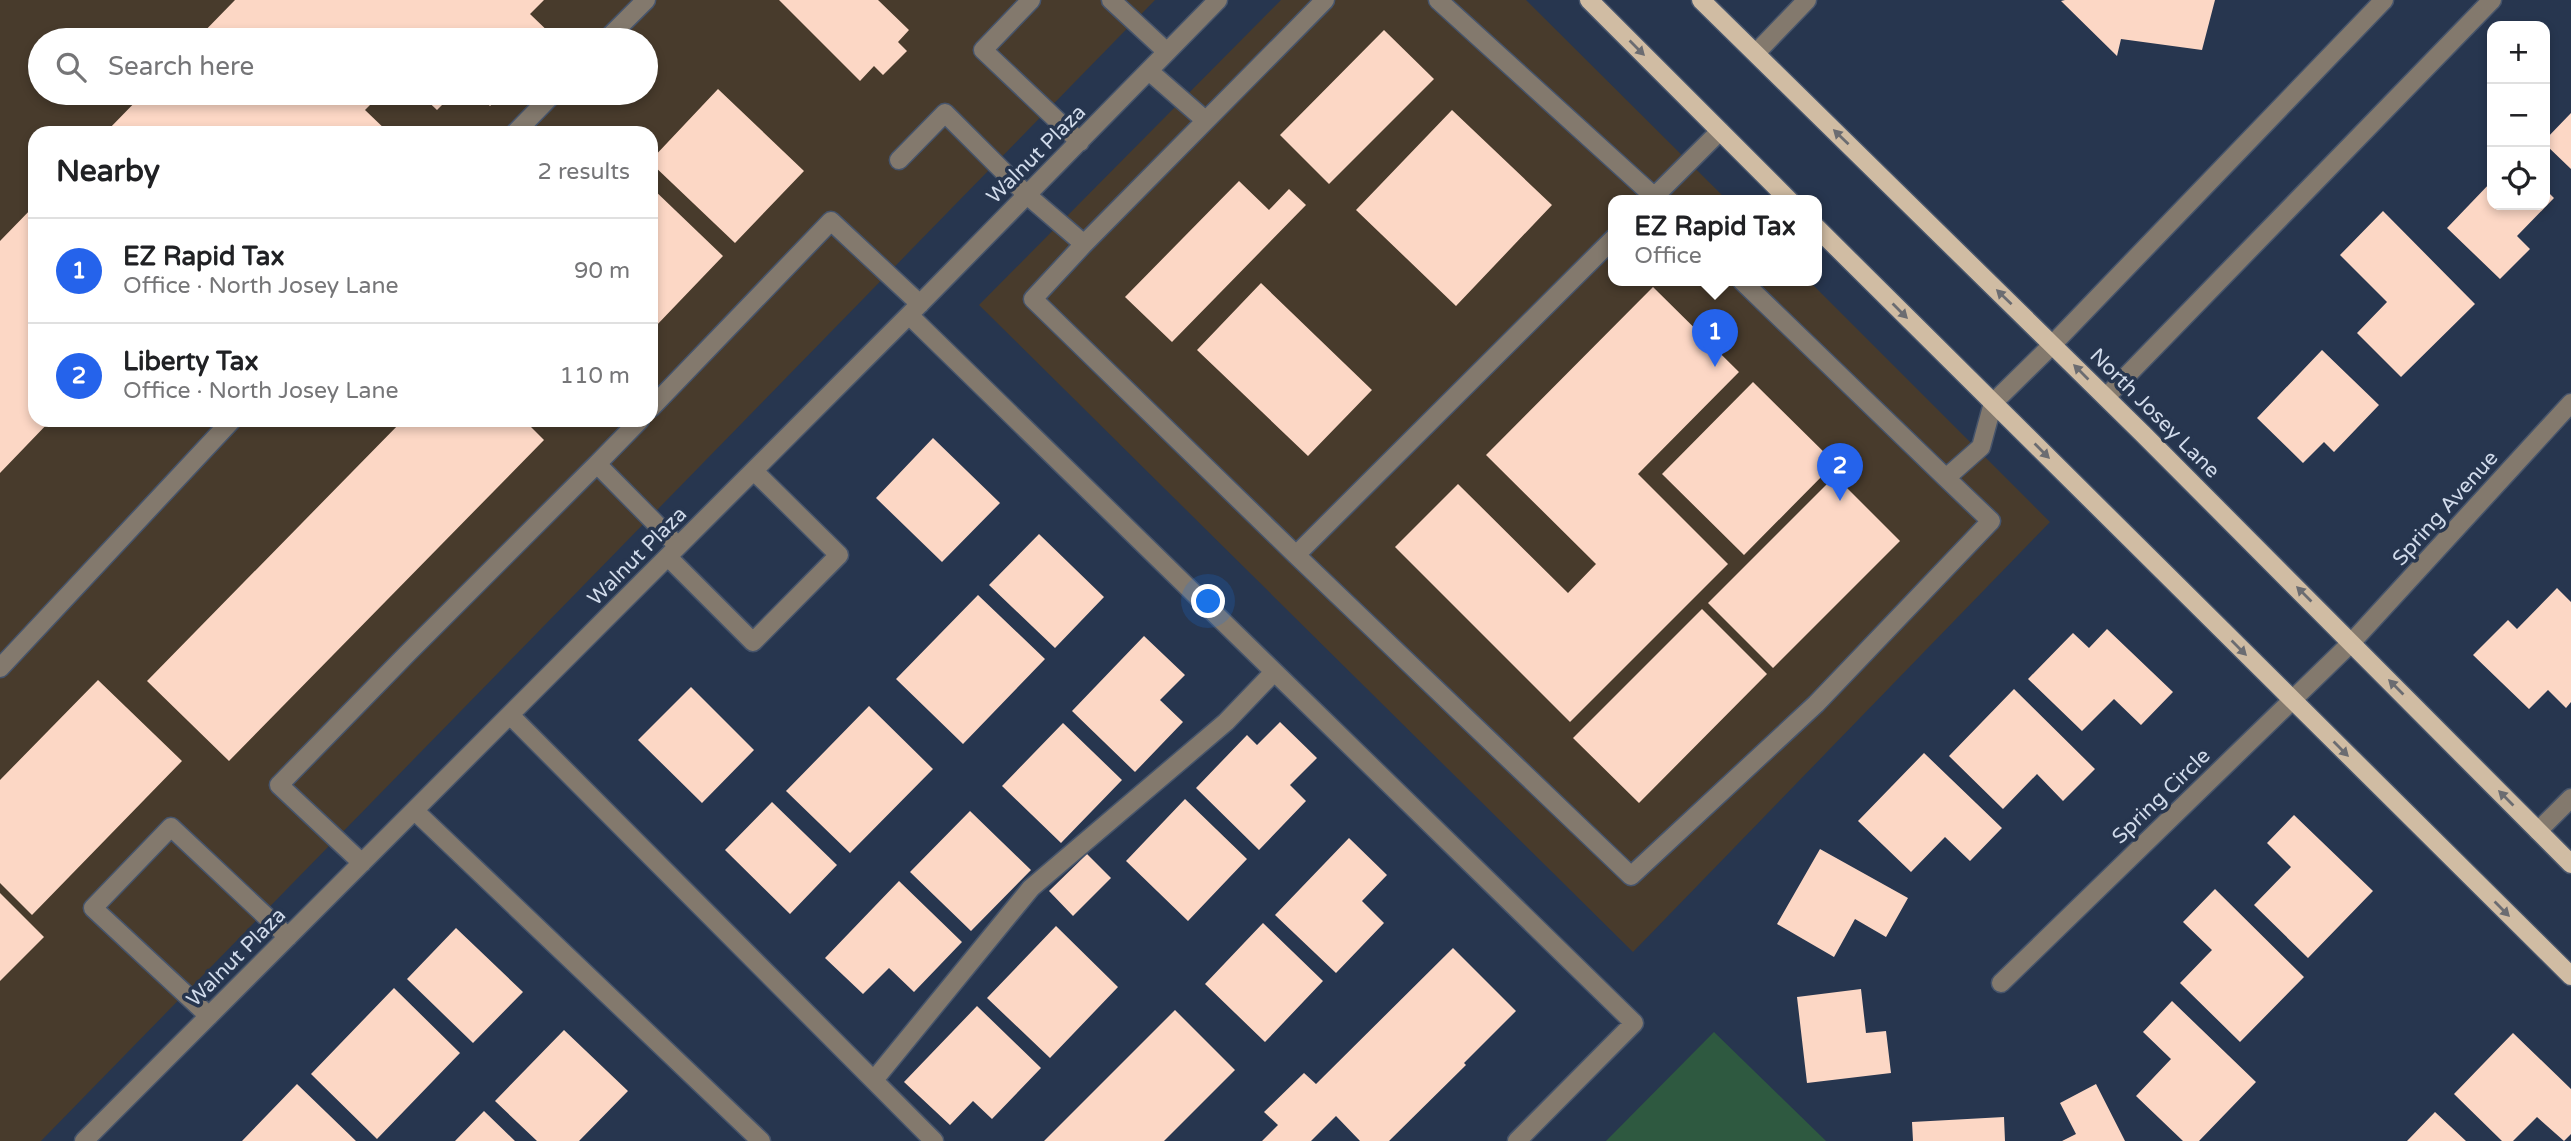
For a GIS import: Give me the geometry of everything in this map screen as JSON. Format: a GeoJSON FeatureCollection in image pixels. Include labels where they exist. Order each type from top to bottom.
{"type":"FeatureCollection","features":[{"type":"Feature","properties":{"kind":"main road"},"geometry":{"type":"LineString","coordinates":[[1588,0],[1784,195]]}},
{"type":"Feature","properties":{"kind":"main road","name":"North Josey Lane"},"geometry":{"type":"LineString","coordinates":[[1701,0],[2053,344],[2571,864]]}},
{"type":"Feature","properties":{"kind":"main road"},"geometry":{"type":"LineString","coordinates":[[1822,233],[2571,976]]}},
{"type":"Feature","properties":{"kind":"street"},"geometry":{"type":"LineString","coordinates":[[618,28],[646,0]]}},
{"type":"Feature","properties":{"kind":"street"},"geometry":{"type":"LineString","coordinates":[[1031,0],[983,50],[1080,142]]}},
{"type":"Feature","properties":{"kind":"street"},"geometry":{"type":"LineString","coordinates":[[1111,0],[1167,52]]}},
{"type":"Feature","properties":{"kind":"street","name":"Walnut Plaza"},"geometry":{"type":"LineString","coordinates":[[84,1141],[915,310],[1218,0]]}},
{"type":"Feature","properties":{"kind":"street"},"geometry":{"type":"LineString","coordinates":[[1325,0],[1033,299],[1631,876],[1816,704],[1991,522],[1747,286]]}},
{"type":"Feature","properties":{"kind":"street"},"geometry":{"type":"LineString","coordinates":[[1438,0],[1651,195]]}},
{"type":"Feature","properties":{"kind":"street"},"geometry":{"type":"LineString","coordinates":[[1756,54],[1807,0]]}},
{"type":"Feature","properties":{"kind":"street"},"geometry":{"type":"LineString","coordinates":[[1946,478],[1981,447],[1993,403],[2384,0]]}},
{"type":"Feature","properties":{"kind":"street"},"geometry":{"type":"LineString","coordinates":[[2106,397],[2492,0]]}},
{"type":"Feature","properties":{"kind":"street"},"geometry":{"type":"LineString","coordinates":[[1149,71],[1205,120]]}},
{"type":"Feature","properties":{"kind":"street"},"geometry":{"type":"LineString","coordinates":[[522,126],[542,105]]}},
{"type":"Feature","properties":{"kind":"street"},"geometry":{"type":"LineString","coordinates":[[899,160],[945,113],[1027,195],[1084,244]]}},
{"type":"Feature","properties":{"kind":"street"},"geometry":{"type":"LineString","coordinates":[[1659,195],[1720,131]]}},
{"type":"Feature","properties":{"kind":"street"},"geometry":{"type":"LineString","coordinates":[[658,401],[831,221],[915,310],[1274,672],[1634,1023],[1517,1141]]}},
{"type":"Feature","properties":{"kind":"street"},"geometry":{"type":"LineString","coordinates":[[1296,555],[1608,244]]}},
{"type":"Feature","properties":{"kind":"street","name":"Spring Avenue"},"geometry":{"type":"LineString","coordinates":[[2352,642],[2571,404]]}},
{"type":"Feature","properties":{"kind":"street"},"geometry":{"type":"LineString","coordinates":[[0,668],[225,427]]}},
{"type":"Feature","properties":{"kind":"street"},"geometry":{"type":"LineString","coordinates":[[362,863],[279,785],[633,427]]}},
{"type":"Feature","properties":{"kind":"street"},"geometry":{"type":"LineString","coordinates":[[597,464],[753,642],[839,555],[754,471]]}},
{"type":"Feature","properties":{"kind":"street","name":"Spring Circle"},"geometry":{"type":"LineString","coordinates":[[2001,983],[2352,642]]}},
{"type":"Feature","properties":{"kind":"street"},"geometry":{"type":"LineString","coordinates":[[874,1080],[1031,888],[1226,722],[1274,672]]}},
{"type":"Feature","properties":{"kind":"street"},"geometry":{"type":"LineString","coordinates":[[510,715],[934,1141]]}},
{"type":"Feature","properties":{"kind":"street"},"geometry":{"type":"LineString","coordinates":[[2538,831],[2571,798]]}},
{"type":"Feature","properties":{"kind":"street"},"geometry":{"type":"LineString","coordinates":[[415,811],[761,1141]]}},
{"type":"Feature","properties":{"kind":"street"},"geometry":{"type":"LineString","coordinates":[[209,1016],[93,908],[171,827],[288,937]]}},
{"type":"Feature","properties":{"kind":"shaded area"},"geometry":{"type":"Polygon","coordinates":[[[0,0],[1155,0],[41,1141],[0,1141],[0,0]]]}},
{"type":"Feature","properties":{"kind":"shaded area"},"geometry":{"type":"Polygon","coordinates":[[[1281,0],[1526,0],[1722,195],[1608,195],[1608,286],[1814,286],[2050,522],[1633,952],[979,305],[1281,0]]]}},
{"type":"Feature","properties":{"kind":"green space"},"geometry":{"type":"Polygon","coordinates":[[[1714,1032],[1826,1141],[1606,1141],[1714,1032]]]}},
{"type":"Feature","properties":{"kind":"building"},"geometry":{"type":"Polygon","coordinates":[[[235,0],[544,0],[530,14],[545,28],[208,28],[235,0]]]}},
{"type":"Feature","properties":{"kind":"building"},"geometry":{"type":"Polygon","coordinates":[[[779,0],[878,0],[909,30],[898,42],[907,51],[883,75],[874,66],[860,81],[779,0]]]}},
{"type":"Feature","properties":{"kind":"building"},"geometry":{"type":"Polygon","coordinates":[[[2215,0],[2202,50],[2121,39],[2117,56],[2061,1],[2215,0]]]}},
{"type":"Feature","properties":{"kind":"building"},"geometry":{"type":"Polygon","coordinates":[[[1384,30],[1434,79],[1329,184],[1280,135],[1384,30]]]}},
{"type":"Feature","properties":{"kind":"building"},"geometry":{"type":"Polygon","coordinates":[[[718,89],[804,171],[735,243],[658,170],[658,153],[718,89]]]}},
{"type":"Feature","properties":{"kind":"building"},"geometry":{"type":"Polygon","coordinates":[[[132,105],[370,105],[365,110],[382,126],[112,126],[132,105]]]}},
{"type":"Feature","properties":{"kind":"building"},"geometry":{"type":"Polygon","coordinates":[[[1452,110],[1552,205],[1456,306],[1356,210],[1452,110]]]}},
{"type":"Feature","properties":{"kind":"building"},"geometry":{"type":"Polygon","coordinates":[[[2571,113],[2571,169],[2550,149],[2550,135],[2571,113]]]}},
{"type":"Feature","properties":{"kind":"building"},"geometry":{"type":"Polygon","coordinates":[[[1239,181],[1269,210],[1289,189],[1306,205],[1172,342],[1125,297],[1239,181]]]}},
{"type":"Feature","properties":{"kind":"building"},"geometry":{"type":"Polygon","coordinates":[[[2487,186],[2487,210],[2542,210],[2517,236],[2530,249],[2500,279],[2447,228],[2487,186]]]}},
{"type":"Feature","properties":{"kind":"building"},"geometry":{"type":"Polygon","coordinates":[[[658,194],[723,256],[658,324],[658,194]]]}},
{"type":"Feature","properties":{"kind":"building"},"geometry":{"type":"Polygon","coordinates":[[[2383,211],[2475,304],[2401,377],[2357,333],[2387,302],[2340,255],[2383,211]]]}},
{"type":"Feature","properties":{"kind":"building"},"geometry":{"type":"Polygon","coordinates":[[[28,212],[28,427],[44,427],[0,473],[0,241],[28,212]]]}},
{"type":"Feature","properties":{"kind":"building"},"geometry":{"type":"Polygon","coordinates":[[[1261,283],[1372,390],[1308,456],[1197,350],[1261,283]]]}},
{"type":"Feature","properties":{"kind":"building"},"geometry":{"type":"Polygon","coordinates":[[[1653,287],[1739,372],[1638,474],[1728,564],[1570,722],[1395,547],[1458,484],[1568,593],[1596,564],[1486,455],[1653,287]]]}},
{"type":"Feature","properties":{"kind":"building"},"geometry":{"type":"Polygon","coordinates":[[[2322,350],[2379,405],[2334,452],[2324,442],[2303,463],[2257,418],[2322,350]]]}},
{"type":"Feature","properties":{"kind":"building"},"geometry":{"type":"Polygon","coordinates":[[[1753,382],[1835,463],[1744,555],[1662,474],[1753,382]]]}},
{"type":"Feature","properties":{"kind":"building"},"geometry":{"type":"Polygon","coordinates":[[[396,427],[531,427],[544,440],[229,761],[147,681],[396,427]]]}},
{"type":"Feature","properties":{"kind":"building"},"geometry":{"type":"Polygon","coordinates":[[[933,438],[1000,503],[942,562],[876,498],[933,438]]]}},
{"type":"Feature","properties":{"kind":"building"},"geometry":{"type":"Polygon","coordinates":[[[1835,476],[1900,541],[1773,668],[1708,603],[1835,476]]]}},
{"type":"Feature","properties":{"kind":"building"},"geometry":{"type":"Polygon","coordinates":[[[1039,534],[1104,597],[1055,648],[989,585],[1039,534]]]}},
{"type":"Feature","properties":{"kind":"building"},"geometry":{"type":"Polygon","coordinates":[[[2557,588],[2571,602],[2571,702],[2566,708],[2548,690],[2529,709],[2473,655],[2508,620],[2517,629],[2557,588]]]}},
{"type":"Feature","properties":{"kind":"building"},"geometry":{"type":"Polygon","coordinates":[[[978,595],[1045,659],[963,744],[896,679],[978,595]]]}},
{"type":"Feature","properties":{"kind":"building"},"geometry":{"type":"Polygon","coordinates":[[[1702,609],[1767,674],[1639,803],[1573,738],[1702,609]]]}},
{"type":"Feature","properties":{"kind":"building"},"geometry":{"type":"Polygon","coordinates":[[[2107,629],[2173,692],[2141,725],[2114,699],[2082,731],[2028,679],[2073,633],[2089,648],[2107,629]]]}},
{"type":"Feature","properties":{"kind":"building"},"geometry":{"type":"Polygon","coordinates":[[[1144,636],[1185,675],[1160,700],[1183,722],[1135,772],[1072,711],[1144,636]]]}},
{"type":"Feature","properties":{"kind":"building"},"geometry":{"type":"Polygon","coordinates":[[[98,680],[182,761],[32,915],[0,883],[0,780],[98,680]]]}},
{"type":"Feature","properties":{"kind":"building"},"geometry":{"type":"Polygon","coordinates":[[[691,687],[754,750],[702,803],[638,740],[691,687]]]}},
{"type":"Feature","properties":{"kind":"building"},"geometry":{"type":"Polygon","coordinates":[[[2014,689],[2095,769],[2063,801],[2037,774],[2003,809],[1949,756],[2014,689]]]}},
{"type":"Feature","properties":{"kind":"building"},"geometry":{"type":"Polygon","coordinates":[[[869,706],[933,769],[850,853],[786,791],[869,706]]]}},
{"type":"Feature","properties":{"kind":"building"},"geometry":{"type":"Polygon","coordinates":[[[1280,722],[1317,758],[1290,785],[1306,801],[1259,850],[1196,788],[1247,735],[1257,745],[1280,722]]]}},
{"type":"Feature","properties":{"kind":"building"},"geometry":{"type":"Polygon","coordinates":[[[1063,723],[1122,780],[1061,843],[1002,786],[1063,723]]]}},
{"type":"Feature","properties":{"kind":"building"},"geometry":{"type":"Polygon","coordinates":[[[1924,753],[2002,828],[1970,861],[1945,837],[1911,872],[1858,821],[1924,753]]]}},
{"type":"Feature","properties":{"kind":"building"},"geometry":{"type":"Polygon","coordinates":[[[1185,799],[1247,859],[1188,921],[1126,861],[1185,799]]]}},
{"type":"Feature","properties":{"kind":"building"},"geometry":{"type":"Polygon","coordinates":[[[772,802],[837,865],[790,914],[725,850],[772,802]]]}},
{"type":"Feature","properties":{"kind":"building"},"geometry":{"type":"Polygon","coordinates":[[[970,811],[1031,870],[971,931],[910,872],[970,811]]]}},
{"type":"Feature","properties":{"kind":"building"},"geometry":{"type":"Polygon","coordinates":[[[2294,815],[2373,891],[2308,958],[2254,905],[2291,867],[2267,843],[2294,815]]]}},
{"type":"Feature","properties":{"kind":"building"},"geometry":{"type":"Polygon","coordinates":[[[1349,838],[1387,875],[1362,901],[1384,923],[1336,973],[1275,915],[1349,838]]]}},
{"type":"Feature","properties":{"kind":"building"},"geometry":{"type":"Polygon","coordinates":[[[1820,849],[1908,898],[1886,937],[1855,919],[1834,957],[1777,924],[1820,849]]]}},
{"type":"Feature","properties":{"kind":"building"},"geometry":{"type":"Polygon","coordinates":[[[1087,854],[1111,878],[1073,916],[1049,891],[1087,854]]]}},
{"type":"Feature","properties":{"kind":"building"},"geometry":{"type":"Polygon","coordinates":[[[899,881],[962,942],[914,992],[889,968],[863,994],[825,958],[899,881]]]}},
{"type":"Feature","properties":{"kind":"building"},"geometry":{"type":"Polygon","coordinates":[[[2215,889],[2304,977],[2240,1042],[2180,983],[2212,950],[2183,922],[2215,889]]]}},
{"type":"Feature","properties":{"kind":"building"},"geometry":{"type":"Polygon","coordinates":[[[0,893],[44,937],[0,981],[0,893]]]}},
{"type":"Feature","properties":{"kind":"building"},"geometry":{"type":"Polygon","coordinates":[[[1263,923],[1323,981],[1265,1042],[1205,984],[1263,923]]]}},
{"type":"Feature","properties":{"kind":"building"},"geometry":{"type":"Polygon","coordinates":[[[1056,926],[1118,987],[1050,1058],[987,998],[1056,926]]]}},
{"type":"Feature","properties":{"kind":"building"},"geometry":{"type":"Polygon","coordinates":[[[456,928],[523,992],[473,1043],[407,979],[456,928]]]}},
{"type":"Feature","properties":{"kind":"building"},"geometry":{"type":"Polygon","coordinates":[[[1453,948],[1516,1011],[1464,1063],[1466,1065],[1389,1141],[1360,1141],[1336,1116],[1311,1141],[1262,1141],[1278,1125],[1264,1112],[1304,1073],[1316,1084],[1453,948]]]}},
{"type":"Feature","properties":{"kind":"building"},"geometry":{"type":"Polygon","coordinates":[[[394,988],[460,1053],[377,1139],[311,1074],[394,988]]]}},
{"type":"Feature","properties":{"kind":"building"},"geometry":{"type":"Polygon","coordinates":[[[1861,989],[1866,1033],[1886,1031],[1891,1073],[1807,1083],[1797,997],[1861,989]]]}},
{"type":"Feature","properties":{"kind":"building"},"geometry":{"type":"Polygon","coordinates":[[[2172,1001],[2256,1082],[2199,1141],[2183,1141],[2136,1096],[2171,1059],[2143,1032],[2172,1001]]]}},
{"type":"Feature","properties":{"kind":"building"},"geometry":{"type":"Polygon","coordinates":[[[977,1006],[1041,1068],[992,1119],[973,1101],[950,1125],[904,1082],[977,1006]]]}},
{"type":"Feature","properties":{"kind":"building"},"geometry":{"type":"Polygon","coordinates":[[[1175,1010],[1235,1070],[1164,1141],[1044,1141],[1175,1010]]]}},
{"type":"Feature","properties":{"kind":"building"},"geometry":{"type":"Polygon","coordinates":[[[564,1030],[628,1091],[579,1141],[537,1141],[495,1101],[564,1030]]]}},
{"type":"Feature","properties":{"kind":"building"},"geometry":{"type":"Polygon","coordinates":[[[2513,1033],[2571,1089],[2571,1134],[2564,1141],[2537,1117],[2513,1141],[2502,1141],[2454,1094],[2513,1033]]]}},
{"type":"Feature","properties":{"kind":"building"},"geometry":{"type":"Polygon","coordinates":[[[297,1084],[356,1141],[242,1141],[297,1084]]]}},
{"type":"Feature","properties":{"kind":"building"},"geometry":{"type":"Polygon","coordinates":[[[2096,1084],[2125,1141],[2062,1141],[2076,1134],[2060,1103],[2096,1084]]]}},
{"type":"Feature","properties":{"kind":"building"},"geometry":{"type":"Polygon","coordinates":[[[484,1111],[515,1141],[455,1141],[484,1111]]]}},
{"type":"Feature","properties":{"kind":"building"},"geometry":{"type":"Polygon","coordinates":[[[2435,1112],[2466,1141],[2407,1141],[2435,1112]]]}},
{"type":"Feature","properties":{"kind":"building"},"geometry":{"type":"Polygon","coordinates":[[[2004,1117],[2005,1141],[1913,1141],[1912,1122],[2004,1117]]]}},
{"type":"Feature","properties":{"kind":"place","name":"EZ Rapid Tax"},"geometry":{"type":"Point","coordinates":[1715,367]}},
{"type":"Feature","properties":{"kind":"place","name":"Liberty Tax"},"geometry":{"type":"Point","coordinates":[1840,501]}}]}
